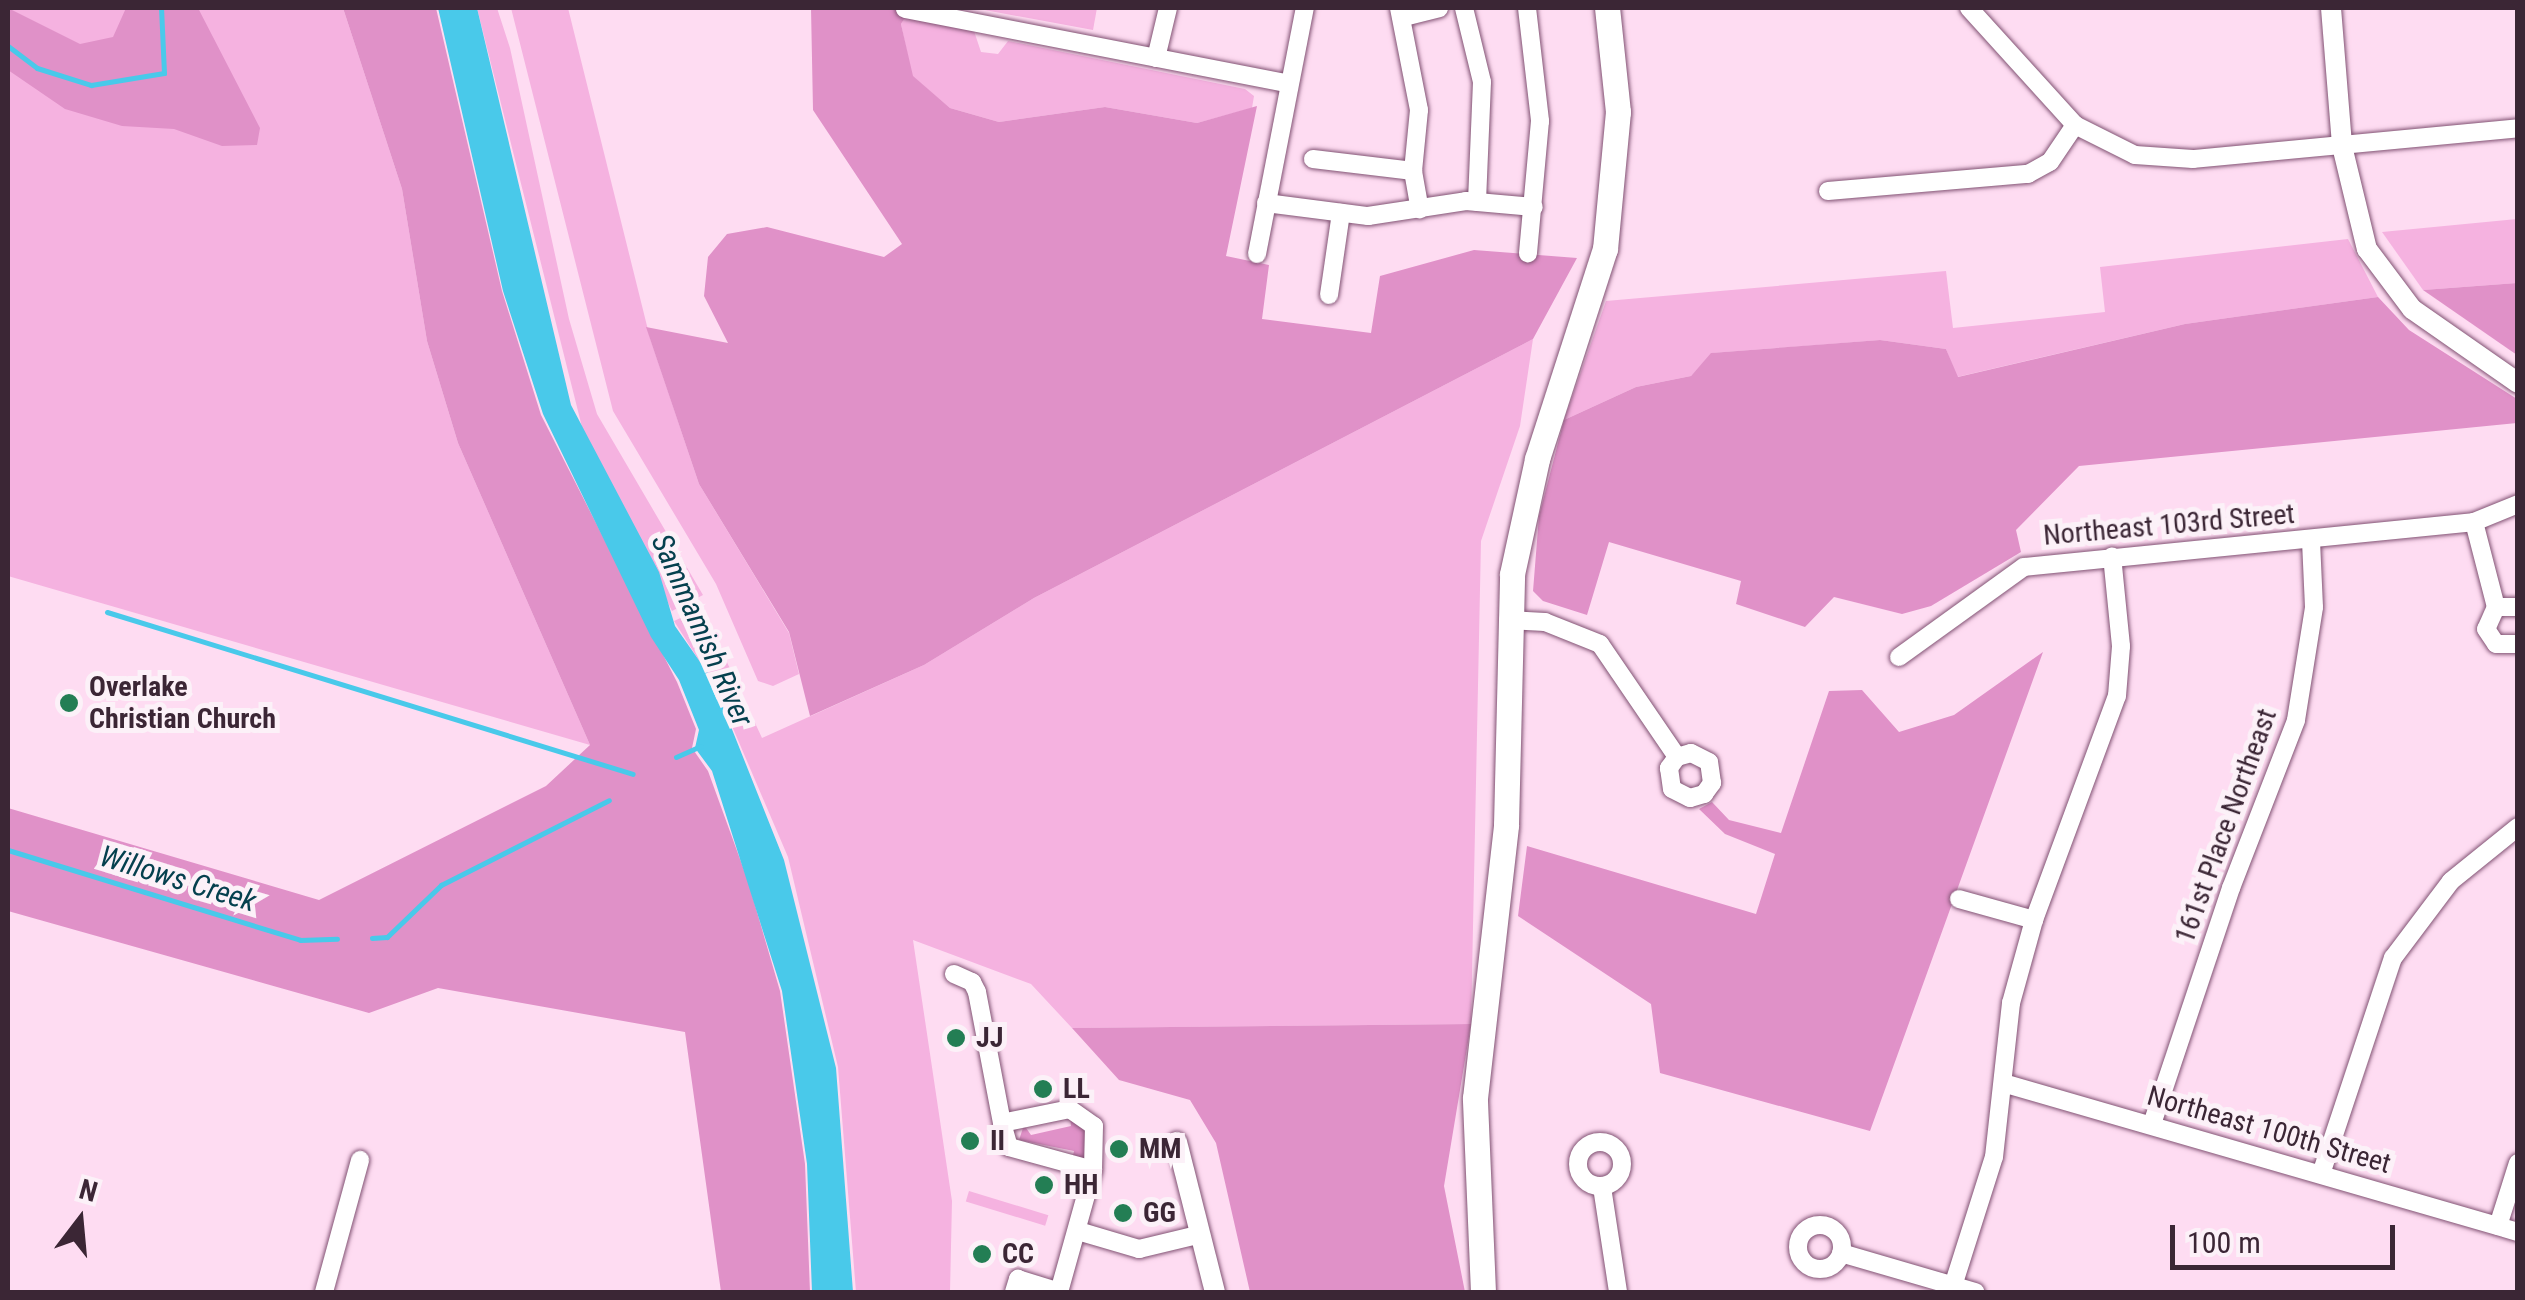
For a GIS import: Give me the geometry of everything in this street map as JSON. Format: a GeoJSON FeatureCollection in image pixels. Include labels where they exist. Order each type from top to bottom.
{"type":"FeatureCollection","features":[{"type":"Feature","properties":{"kind":"main road"},"geometry":{"type":"LineString","coordinates":[[1483,1292],[1474,1181],[1475,1098],[1506,825],[1508,620],[1526,499],[1605,249],[1618,112],[1606,8]]}},
{"type":"Feature","properties":{"kind":"street"},"geometry":{"type":"LineString","coordinates":[[1156,58],[1168,8]]}},
{"type":"Feature","properties":{"kind":"street"},"geometry":{"type":"LineString","coordinates":[[1257,254],[1287,84],[1305,8]]}},
{"type":"Feature","properties":{"kind":"street"},"geometry":{"type":"LineString","coordinates":[[1420,209],[1413,171],[1419,110],[1402,12],[1440,8]]}},
{"type":"Feature","properties":{"kind":"street"},"geometry":{"type":"LineString","coordinates":[[1464,8],[1482,82],[1477,202]]}},
{"type":"Feature","properties":{"kind":"street"},"geometry":{"type":"LineString","coordinates":[[1527,8],[1539,75],[1534,207],[1528,253]]}},
{"type":"Feature","properties":{"kind":"street"},"geometry":{"type":"LineString","coordinates":[[1969,8],[2075,125],[2135,155],[2193,159],[2518,128]]}},
{"type":"Feature","properties":{"kind":"street"},"geometry":{"type":"LineString","coordinates":[[2332,8],[2342,146],[2354,212],[2386,280],[2452,342],[2518,383]]}},
{"type":"Feature","properties":{"kind":"street"},"geometry":{"type":"LineString","coordinates":[[905,9],[1287,84]]}},
{"type":"Feature","properties":{"kind":"street"},"geometry":{"type":"LineString","coordinates":[[1828,191],[2028,174],[2050,162],[2075,125]]}},
{"type":"Feature","properties":{"kind":"street"},"geometry":{"type":"LineString","coordinates":[[1312,159],[1413,171]]}},
{"type":"Feature","properties":{"kind":"street"},"geometry":{"type":"LineString","coordinates":[[1266,203],[1341,213],[1477,202],[1534,207]]}},
{"type":"Feature","properties":{"kind":"street"},"geometry":{"type":"LineString","coordinates":[[1329,295],[1341,213]]}},
{"type":"Feature","properties":{"kind":"street","name":"Northeast 103rd Street"},"geometry":{"type":"LineString","coordinates":[[1899,656],[2005,575],[2112,556],[2474,522],[2518,504]]}},
{"type":"Feature","properties":{"kind":"street"},"geometry":{"type":"LineString","coordinates":[[2474,522],[2496,607],[2486,622],[2488,635],[2503,646],[2518,644]]}},
{"type":"Feature","properties":{"kind":"street","name":"161st Place Northeast"},"geometry":{"type":"LineString","coordinates":[[2152,1124],[2231,888],[2296,720],[2314,608],[2311,540]]}},
{"type":"Feature","properties":{"kind":"street"},"geometry":{"type":"LineString","coordinates":[[1953,1286],[1994,1158],[2011,1002],[2034,920],[2117,696],[2121,646],[2112,556]]}},
{"type":"Feature","properties":{"kind":"street"},"geometry":{"type":"LineString","coordinates":[[2496,607],[2518,607]]}},
{"type":"Feature","properties":{"kind":"street"},"geometry":{"type":"LineString","coordinates":[[1508,620],[1544,622],[1600,644],[1678,757]]}},
{"type":"Feature","properties":{"kind":"street"},"geometry":{"type":"LineString","coordinates":[[2321,1174],[2393,958],[2452,881],[2485,847],[2518,827]]}},
{"type":"Feature","properties":{"kind":"street"},"geometry":{"type":"LineString","coordinates":[[1959,900],[2034,920]]}},
{"type":"Feature","properties":{"kind":"street"},"geometry":{"type":"LineString","coordinates":[[954,974],[972,982],[976,992],[1009,1147],[1093,1170]]}},
{"type":"Feature","properties":{"kind":"street","name":"Northeast 100th Street"},"geometry":{"type":"LineString","coordinates":[[2003,1083],[2518,1232]]}},
{"type":"Feature","properties":{"kind":"street"},"geometry":{"type":"LineString","coordinates":[[1002,1123],[1080,1110],[1094,1126],[1093,1170],[1060,1292],[1018,1279],[1014,1292]]}},
{"type":"Feature","properties":{"kind":"street"},"geometry":{"type":"LineString","coordinates":[[1177,1142],[1197,1234],[1215,1292]]}},
{"type":"Feature","properties":{"kind":"street"},"geometry":{"type":"LineString","coordinates":[[324,1292],[360,1160]]}},
{"type":"Feature","properties":{"kind":"street"},"geometry":{"type":"LineString","coordinates":[[2498,1226],[2518,1163]]}},
{"type":"Feature","properties":{"kind":"street"},"geometry":{"type":"LineString","coordinates":[[1602,1187],[1618,1292]]}},
{"type":"Feature","properties":{"kind":"street"},"geometry":{"type":"LineString","coordinates":[[1078,1230],[1139,1249],[1197,1234]]}},
{"type":"Feature","properties":{"kind":"street"},"geometry":{"type":"LineString","coordinates":[[1841,1253],[1975,1292]]}},
{"type":"Feature","properties":{"kind":"shaded area"},"geometry":{"type":"Polygon","coordinates":[[[8,8],[343,8],[402,189],[427,341],[458,443],[590,745],[8,576],[8,8]]]}},
{"type":"Feature","properties":{"kind":"shaded area"},"geometry":{"type":"Polygon","coordinates":[[[8,8],[80,44],[113,37],[126,8],[198,8],[260,128],[257,145],[222,146],[174,129],[122,126],[65,109],[8,70],[8,8]]]}},
{"type":"Feature","properties":{"kind":"shaded area"},"geometry":{"type":"Polygon","coordinates":[[[343,8],[436,8],[502,291],[541,415],[677,682],[696,729],[692,748],[708,771],[748,881],[780,991],[805,1164],[810,1292],[721,1292],[685,1032],[438,988],[369,1013],[8,911],[8,808],[319,900],[546,786],[590,745],[458,443],[427,341],[402,189],[343,8]]]}},
{"type":"Feature","properties":{"kind":"shaded area"},"geometry":{"type":"Polygon","coordinates":[[[477,8],[497,8],[510,48],[569,319],[597,414],[703,595],[672,611],[582,427],[477,8]]]}},
{"type":"Feature","properties":{"kind":"shaded area"},"geometry":{"type":"Polygon","coordinates":[[[511,8],[568,8],[650,338],[699,484],[789,633],[799,674],[773,686],[758,681],[716,584],[613,411],[511,8]]]}},
{"type":"Feature","properties":{"kind":"shaded area"},"geometry":{"type":"Polygon","coordinates":[[[811,8],[911,8],[901,24],[913,76],[950,108],[999,122],[1105,107],[1197,123],[1257,106],[1226,256],[1269,265],[1262,319],[1371,333],[1380,276],[1474,250],[1577,258],[1533,339],[1034,598],[924,665],[810,716],[789,632],[699,484],[646,327],[728,343],[704,296],[708,257],[727,234],[767,227],[884,257],[902,244],[813,110],[811,8]]]}},
{"type":"Feature","properties":{"kind":"shaded area"},"geometry":{"type":"Polygon","coordinates":[[[974,8],[1097,8],[1093,30],[974,8]]]}},
{"type":"Feature","properties":{"kind":"shaded area"},"geometry":{"type":"Polygon","coordinates":[[[906,15],[974,31],[981,52],[998,54],[1008,41],[1245,89],[1254,96],[1252,108],[1197,123],[1105,107],[999,122],[950,108],[912,76],[901,24],[906,15]]]}},
{"type":"Feature","properties":{"kind":"shaded area"},"geometry":{"type":"Polygon","coordinates":[[[2517,219],[2517,283],[2423,290],[2382,232],[2517,219]]]}},
{"type":"Feature","properties":{"kind":"shaded area"},"geometry":{"type":"Polygon","coordinates":[[[2348,239],[2378,297],[2185,324],[1957,377],[1946,349],[1880,340],[1712,353],[1691,376],[1636,387],[1564,420],[1606,301],[1946,271],[1953,328],[2105,312],[2100,267],[2348,239]]]}},
{"type":"Feature","properties":{"kind":"shaded area"},"geometry":{"type":"Polygon","coordinates":[[[2517,283],[2517,355],[2423,290],[2517,283]]]}},
{"type":"Feature","properties":{"kind":"shaded area"},"geometry":{"type":"Polygon","coordinates":[[[2378,297],[2409,330],[2517,399],[2517,423],[2079,466],[2016,530],[2021,552],[1931,606],[1902,614],[1834,597],[1805,627],[1736,604],[1741,581],[1609,542],[1587,615],[1543,601],[1533,591],[1539,516],[1564,420],[1636,387],[1691,376],[1711,353],[1880,340],[1946,349],[1958,377],[2185,324],[2378,297]]]}},
{"type":"Feature","properties":{"kind":"shaded area"},"geometry":{"type":"Polygon","coordinates":[[[1533,339],[1520,426],[1481,541],[1471,1024],[1072,1028],[1031,984],[913,940],[952,1201],[950,1292],[856,1292],[838,1067],[788,857],[714,684],[674,621],[702,608],[762,738],[924,665],[1034,598],[1533,339]]]}},
{"type":"Feature","properties":{"kind":"shaded area"},"geometry":{"type":"Polygon","coordinates":[[[2043,652],[1870,1131],[1660,1073],[1651,1004],[1518,916],[1527,846],[1756,914],[1775,854],[1725,834],[1699,809],[1712,802],[1729,820],[1781,833],[1829,691],[1862,690],[1899,732],[1954,715],[2043,652]]]}},
{"type":"Feature","properties":{"kind":"shaded area"},"geometry":{"type":"Polygon","coordinates":[[[1471,1024],[1444,1186],[1465,1292],[1250,1292],[1216,1143],[1190,1100],[1119,1080],[1072,1028],[1471,1024]]]}},
{"type":"Feature","properties":{"kind":"shaded area"},"geometry":{"type":"Polygon","coordinates":[[[1070,1117],[1086,1123],[1084,1160],[1072,1160],[1074,1151],[1019,1140],[1024,1125],[1031,1135],[1071,1126],[1070,1117]]]}},
{"type":"Feature","properties":{"kind":"shaded area"},"geometry":{"type":"Polygon","coordinates":[[[969,1191],[1048,1215],[1045,1226],[966,1202],[969,1191]]]}},
{"type":"Feature","properties":{"kind":"water"},"geometry":{"type":"Polygon","coordinates":[[[438,8],[477,8],[571,405],[659,572],[675,626],[712,679],[784,860],[836,1068],[853,1292],[812,1292],[807,1164],[782,991],[712,771],[695,748],[699,730],[679,680],[651,637],[543,414],[503,291],[438,8]]]}},
{"type":"Feature","properties":{"kind":"waterway"},"geometry":{"type":"LineString","coordinates":[[8,46],[37,68],[91,85],[164,73],[161,8]]}},
{"type":"Feature","properties":{"kind":"waterway"},"geometry":{"type":"LineString","coordinates":[[107,612],[633,774]]}},
{"type":"Feature","properties":{"kind":"waterway","name":"Willows Creek"},"geometry":{"type":"LineString","coordinates":[[676,757],[701,746]]}},
{"type":"Feature","properties":{"kind":"waterway","name":"Willows Creek"},"geometry":{"type":"LineString","coordinates":[[372,938],[387,937],[441,885],[609,800]]}},
{"type":"Feature","properties":{"kind":"waterway","name":"Willows Creek"},"geometry":{"type":"LineString","coordinates":[[8,850],[300,940],[337,939]]}},
{"type":"Feature","properties":{"kind":"place","name":"Overlake Christian Church"},"geometry":{"type":"Point","coordinates":[69,703]}},
{"type":"Feature","properties":{"kind":"place","name":"JJ"},"geometry":{"type":"Point","coordinates":[956,1038]}},
{"type":"Feature","properties":{"kind":"place","name":"LL"},"geometry":{"type":"Point","coordinates":[1043,1089]}},
{"type":"Feature","properties":{"kind":"place","name":"II"},"geometry":{"type":"Point","coordinates":[970,1141]}},
{"type":"Feature","properties":{"kind":"place","name":"MM"},"geometry":{"type":"Point","coordinates":[1119,1149]}},
{"type":"Feature","properties":{"kind":"place","name":"HH"},"geometry":{"type":"Point","coordinates":[1044,1185]}},
{"type":"Feature","properties":{"kind":"place","name":"GG"},"geometry":{"type":"Point","coordinates":[1123,1213]}},
{"type":"Feature","properties":{"kind":"place","name":"CC"},"geometry":{"type":"Point","coordinates":[982,1254]}},
{"type":"Feature","properties":{"kind":"water label","name":"Sammamish River"},"geometry":{"type":"Point","coordinates":[702,630]}}]}
